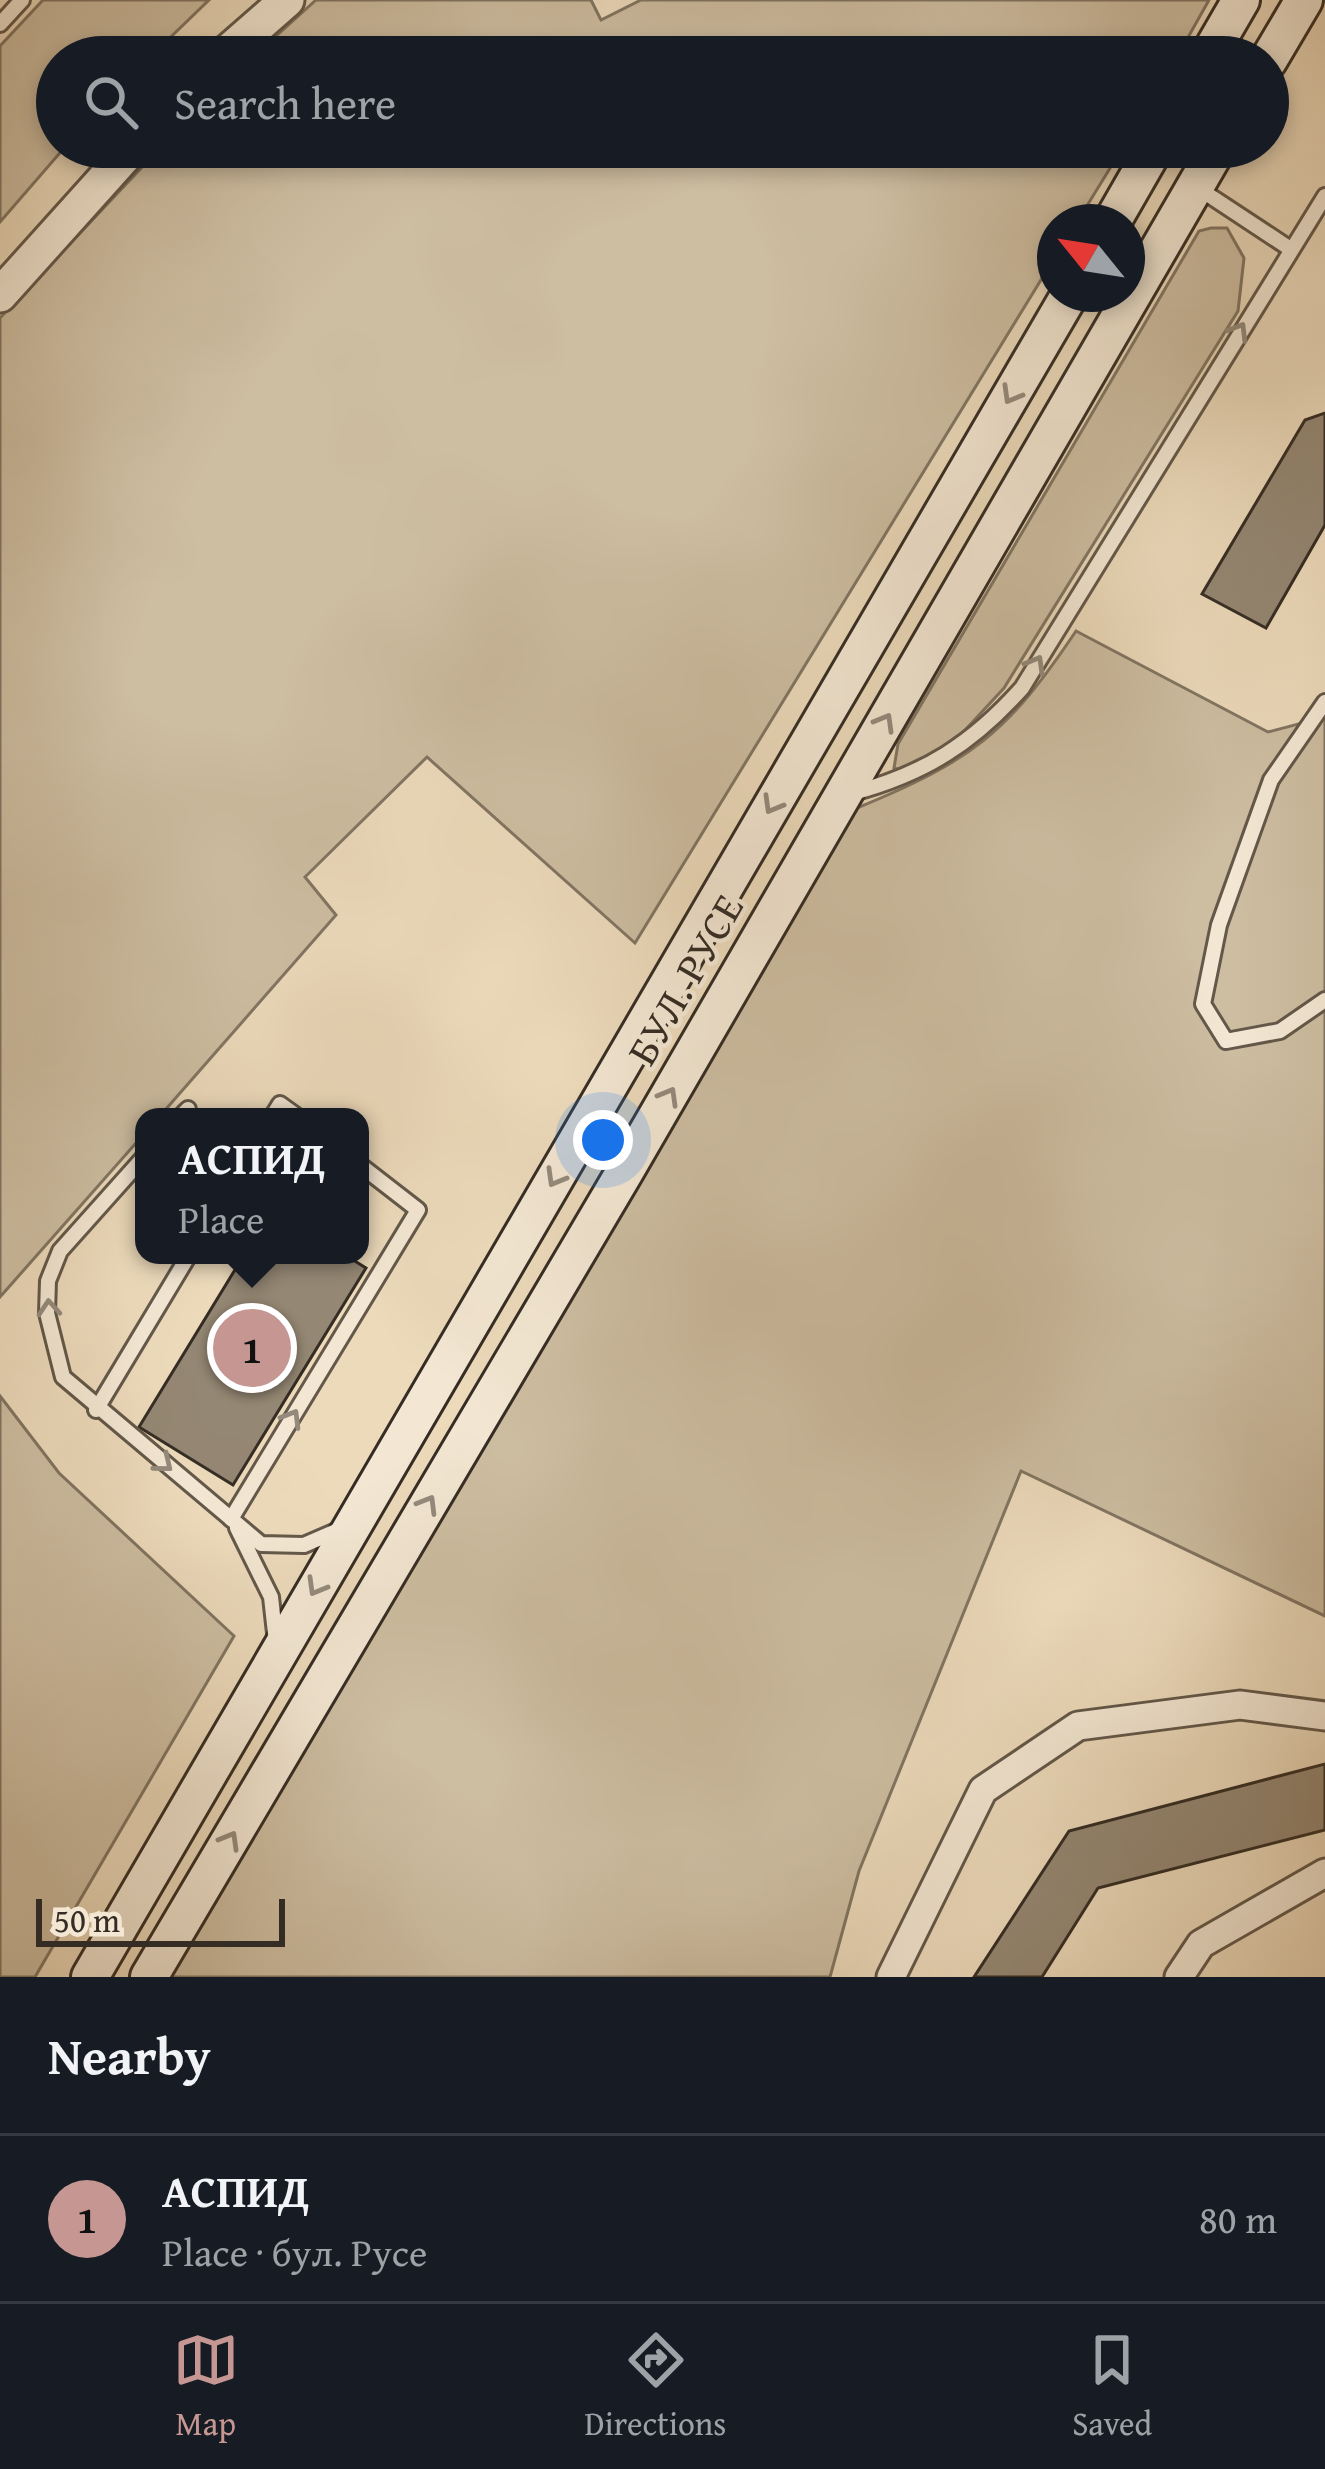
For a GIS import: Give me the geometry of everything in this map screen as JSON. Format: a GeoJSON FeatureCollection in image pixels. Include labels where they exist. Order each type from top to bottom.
{"type":"FeatureCollection","features":[{"type":"Feature","properties":{"kind":"main road"},"geometry":{"type":"LineString","coordinates":[[1220,36],[1241,0]]}},
{"type":"Feature","properties":{"kind":"main road"},"geometry":{"type":"LineString","coordinates":[[1283,36],[1304,0]]}},
{"type":"Feature","properties":{"kind":"main road"},"geometry":{"type":"LineString","coordinates":[[1122,204],[1143,168]]}},
{"type":"Feature","properties":{"kind":"main road","name":"БУЛ. РУСЕ"},"geometry":{"type":"LineString","coordinates":[[149,1977],[1206,168]]}},
{"type":"Feature","properties":{"kind":"main road","name":"БУЛ. РУСЕ"},"geometry":{"type":"LineString","coordinates":[[90,1977],[1059,312]]}},
{"type":"Feature","properties":{"kind":"street"},"geometry":{"type":"LineString","coordinates":[[246,36],[286,0]]}},
{"type":"Feature","properties":{"kind":"street"},"geometry":{"type":"LineString","coordinates":[[0,295],[115,168]]}},
{"type":"Feature","properties":{"kind":"street"},"geometry":{"type":"LineString","coordinates":[[891,1977],[983,1790],[1078,1726],[1240,1705],[1325,1716]]}},
{"type":"Feature","properties":{"kind":"street"},"geometry":{"type":"LineString","coordinates":[[1179,1977],[1201,1944],[1325,1873]]}},
{"type":"Feature","properties":{"kind":"lane"},"geometry":{"type":"LineString","coordinates":[[0,24],[22,0]]}},
{"type":"Feature","properties":{"kind":"lane"},"geometry":{"type":"LineString","coordinates":[[1195,186],[1289,248]]}},
{"type":"Feature","properties":{"kind":"lane"},"geometry":{"type":"LineString","coordinates":[[842,796],[929,768],[986,728],[1022,688],[1325,196]]}},
{"type":"Feature","properties":{"kind":"lane"},"geometry":{"type":"LineString","coordinates":[[1325,702],[1271,780],[1219,925],[1203,1004],[1226,1041],[1280,1031],[1325,1000]]}},
{"type":"Feature","properties":{"kind":"lane"},"geometry":{"type":"LineString","coordinates":[[135,1167],[60,1251],[48,1281],[47,1313],[63,1377],[96,1410],[261,1544],[304,1545],[353,1523]]}},
{"type":"Feature","properties":{"kind":"lane"},"geometry":{"type":"LineString","coordinates":[[232,1519],[418,1210],[369,1173]]}},
{"type":"Feature","properties":{"kind":"lane"},"geometry":{"type":"LineString","coordinates":[[96,1410],[184,1264]]}},
{"type":"Feature","properties":{"kind":"lane"},"geometry":{"type":"LineString","coordinates":[[232,1519],[271,1598],[277,1654]]}},
{"type":"Feature","properties":{"kind":"shaded area"},"geometry":{"type":"Polygon","coordinates":[[[43,0],[209,0],[172,36],[36,36],[36,168],[47,168],[0,222],[0,46],[43,0]]]}},
{"type":"Feature","properties":{"kind":"shaded area"},"geometry":{"type":"Polygon","coordinates":[[[316,0],[591,0],[601,20],[641,0],[1209,0],[1189,36],[276,36],[316,0]]]}},
{"type":"Feature","properties":{"kind":"shaded area"},"geometry":{"type":"Polygon","coordinates":[[[141,168],[1110,168],[1088,204],[1037,204],[1037,286],[635,943],[427,757],[305,877],[336,915],[167,1108],[135,1108],[135,1144],[0,1297],[0,318],[141,168]]]}},
{"type":"Feature","properties":{"kind":"shaded area"},"geometry":{"type":"Polygon","coordinates":[[[1227,228],[1244,258],[1238,311],[1004,688],[954,742],[903,771],[894,768],[898,744],[1199,231],[1227,228]]]}},
{"type":"Feature","properties":{"kind":"shaded area"},"geometry":{"type":"Polygon","coordinates":[[[1076,631],[1268,732],[1325,717],[1325,1616],[1021,1471],[859,1871],[830,1977],[169,1977],[857,808],[930,775],[983,740],[1029,696],[1076,631]]]}},
{"type":"Feature","properties":{"kind":"shaded area"},"geometry":{"type":"Polygon","coordinates":[[[0,1396],[59,1473],[234,1636],[35,1977],[0,1977],[0,1396]]]}},
{"type":"Feature","properties":{"kind":"building"},"geometry":{"type":"Polygon","coordinates":[[[1325,413],[1325,525],[1266,628],[1202,594],[1305,420],[1325,413]]]}},
{"type":"Feature","properties":{"kind":"building"},"geometry":{"type":"Polygon","coordinates":[[[239,1264],[360,1264],[366,1268],[233,1485],[139,1427],[239,1264]]]}},
{"type":"Feature","properties":{"kind":"building"},"geometry":{"type":"Polygon","coordinates":[[[1325,1764],[1325,1830],[1098,1888],[1042,1977],[974,1977],[1069,1831],[1325,1764]]]}},
{"type":"Feature","properties":{"kind":"place","name":"АСПИД"},"geometry":{"type":"Point","coordinates":[252,1348]}}]}
